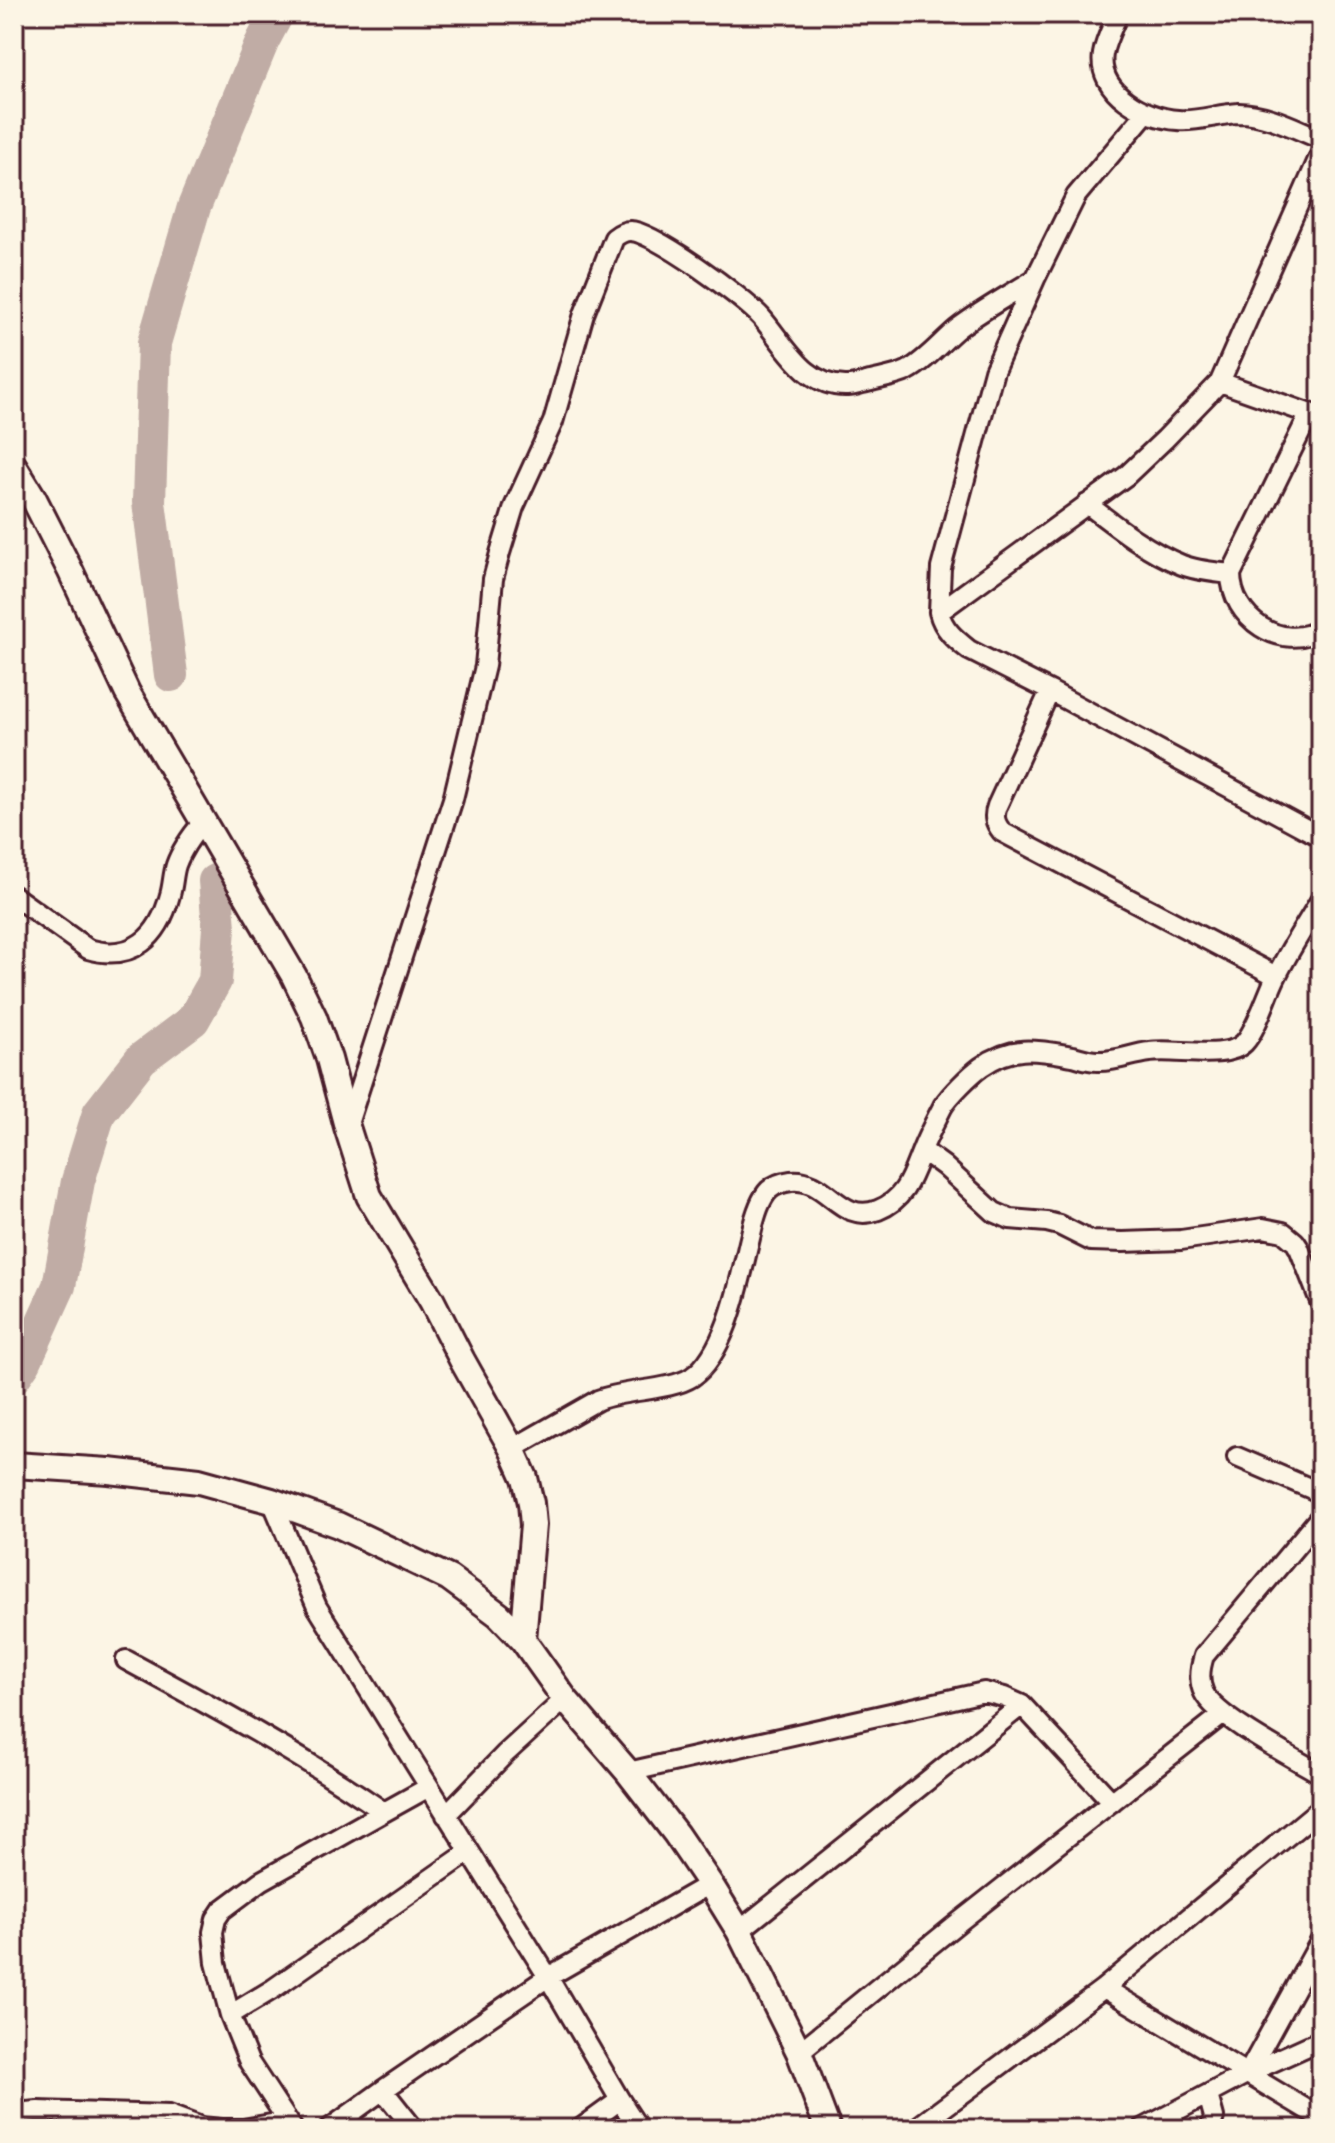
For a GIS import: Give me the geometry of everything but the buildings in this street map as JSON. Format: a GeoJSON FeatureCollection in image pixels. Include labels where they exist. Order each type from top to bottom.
{"type":"FeatureCollection","features":[{"type":"Feature","properties":{"kind":"street"},"geometry":{"type":"LineString","coordinates":[[1118,14],[1103,54],[1103,74],[1125,101],[1145,114],[1178,121],[1240,113],[1260,116],[1321,139]]}},
{"type":"Feature","properties":{"kind":"street"},"geometry":{"type":"LineString","coordinates":[[1145,114],[1076,196],[994,371],[941,568],[939,612],[944,627],[969,650],[1321,837]]}},
{"type":"Feature","properties":{"kind":"street"},"geometry":{"type":"LineString","coordinates":[[939,612],[1126,476],[1220,382],[1321,153]]}},
{"type":"Feature","properties":{"kind":"street"},"geometry":{"type":"LineString","coordinates":[[347,1127],[453,799],[486,657],[493,579],[500,553],[514,507],[553,422],[584,314],[614,238],[622,232],[632,231],[649,236],[742,299],[761,316],[790,355],[812,376],[847,386],[910,370],[959,328],[1035,279]]}},
{"type":"Feature","properties":{"kind":"street"},"geometry":{"type":"LineString","coordinates":[[1220,382],[1316,415],[1231,574],[1233,593],[1260,627],[1280,637],[1290,638],[1321,629]]}},
{"type":"Feature","properties":{"kind":"street"},"geometry":{"type":"LineString","coordinates":[[14,466],[70,570],[127,692],[294,976],[314,1017],[329,1059],[369,1196],[432,1301],[525,1478],[533,1525],[523,1640]]}},
{"type":"Feature","properties":{"kind":"street"},"geometry":{"type":"LineString","coordinates":[[1087,504],[1126,534],[1174,561],[1199,570],[1231,574]]}},
{"type":"Feature","properties":{"kind":"street"},"geometry":{"type":"LineString","coordinates":[[1050,691],[997,806],[994,816],[1002,832],[1276,976]]}},
{"type":"Feature","properties":{"kind":"street"},"geometry":{"type":"LineString","coordinates":[[14,896],[88,949],[118,952],[141,945],[160,923],[171,894],[177,864],[190,837],[203,822]]}},
{"type":"Feature","properties":{"kind":"street"},"geometry":{"type":"LineString","coordinates":[[512,1449],[598,1400],[673,1385],[695,1375],[725,1329],[754,1222],[767,1191],[784,1182],[802,1181],[815,1185],[845,1210],[867,1213],[891,1204],[911,1181],[922,1150],[945,1104],[978,1069],[998,1056],[1020,1050],[1039,1050],[1094,1061],[1113,1061],[1152,1051],[1214,1053],[1236,1049],[1251,1032],[1276,976],[1321,899]]}},
{"type":"Feature","properties":{"kind":"street"},"geometry":{"type":"LineString","coordinates":[[922,1150],[994,1212],[1010,1219],[1059,1225],[1091,1241],[1181,1240],[1263,1228],[1283,1232],[1299,1248],[1321,1304]]}},
{"type":"Feature","properties":{"kind":"street"},"geometry":{"type":"LineString","coordinates":[[1237,1457],[1321,1493]]}},
{"type":"Feature","properties":{"kind":"street"},"geometry":{"type":"LineString","coordinates":[[14,1465],[199,1481],[272,1501],[338,1525],[449,1578],[499,1615],[523,1640],[565,1699],[628,1772],[710,1884],[739,1931],[799,2052],[828,2129]]}},
{"type":"Feature","properties":{"kind":"street"},"geometry":{"type":"LineString","coordinates":[[272,1501],[317,1607],[639,2129]]}},
{"type":"Feature","properties":{"kind":"street"},"geometry":{"type":"LineString","coordinates":[[1321,1516],[1204,1656],[1200,1669],[1204,1694],[1222,1715],[1321,1774]]}},
{"type":"Feature","properties":{"kind":"street"},"geometry":{"type":"LineString","coordinates":[[126,1660],[236,1720],[384,1812]]}},
{"type":"Feature","properties":{"kind":"street"},"geometry":{"type":"LineString","coordinates":[[628,1772],[984,1692],[1022,1705],[1112,1802]]}},
{"type":"Feature","properties":{"kind":"street"},"geometry":{"type":"LineString","coordinates":[[446,1815],[505,1754],[565,1699]]}},
{"type":"Feature","properties":{"kind":"street"},"geometry":{"type":"LineString","coordinates":[[739,1931],[1022,1705]]}},
{"type":"Feature","properties":{"kind":"street"},"geometry":{"type":"LineString","coordinates":[[799,2052],[1222,1715]]}},
{"type":"Feature","properties":{"kind":"street"},"geometry":{"type":"LineString","coordinates":[[14,2113],[169,2115],[201,2127],[222,2129],[291,2125],[242,2048],[216,1963],[213,1932],[216,1919],[222,1910],[261,1881],[429,1787]]}},
{"type":"Feature","properties":{"kind":"street"},"geometry":{"type":"LineString","coordinates":[[915,2129],[1104,1988],[1321,1808]]}},
{"type":"Feature","properties":{"kind":"street"},"geometry":{"type":"LineString","coordinates":[[230,2015],[273,1989],[469,1852]]}},
{"type":"Feature","properties":{"kind":"street"},"geometry":{"type":"LineString","coordinates":[[329,2129],[548,1977],[710,1884]]}},
{"type":"Feature","properties":{"kind":"street"},"geometry":{"type":"LineString","coordinates":[[1248,2073],[1321,1940]]}},
{"type":"Feature","properties":{"kind":"street"},"geometry":{"type":"LineString","coordinates":[[1104,1988],[1321,2118]]}},
{"type":"Feature","properties":{"kind":"street"},"geometry":{"type":"LineString","coordinates":[[1142,2129],[1248,2073],[1321,2040]]}},
{"type":"Feature","properties":{"kind":"street"},"geometry":{"type":"LineString","coordinates":[[383,2090],[414,2129]]}},
{"type":"Feature","properties":{"kind":"street"},"geometry":{"type":"LineString","coordinates":[[1208,2095],[1214,2117],[1210,2129]]}},
{"type":"Feature","properties":{"kind":"street"},"geometry":{"type":"LineString","coordinates":[[580,2129],[620,2100]]}},
{"type":"Feature","properties":{"kind":"waterway"},"geometry":{"type":"LineString","coordinates":[[171,675],[149,502],[154,343],[194,207],[263,40],[277,14]]}},
{"type":"Feature","properties":{"kind":"waterway"},"geometry":{"type":"LineString","coordinates":[[14,1377],[25,1361],[59,1286],[78,1181],[99,1113],[141,1059],[193,1020],[215,981],[219,928],[215,881]]}}]}
